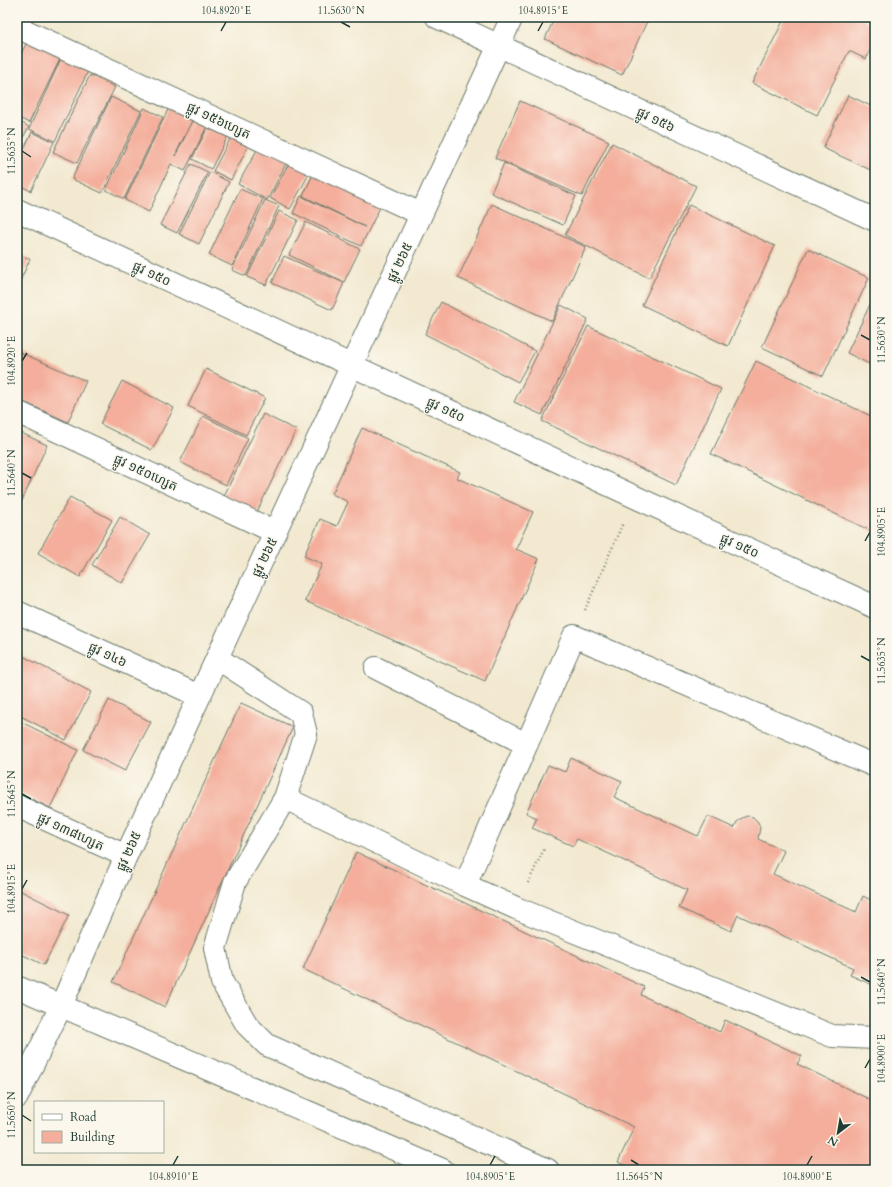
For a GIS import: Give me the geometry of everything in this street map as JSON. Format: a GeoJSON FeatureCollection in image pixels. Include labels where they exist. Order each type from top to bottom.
{"type":"FeatureCollection","features":[{"type":"Feature","properties":{"kind":"street","name":"ផ្លូវ ១៥៦"},"geometry":{"type":"LineString","coordinates":[[437,17],[875,220]]}},
{"type":"Feature","properties":{"kind":"street","name":"ផ្លូវ ២៦៥"},"geometry":{"type":"LineString","coordinates":[[17,1097],[61,1006],[126,856],[512,17]]}},
{"type":"Feature","properties":{"kind":"street","name":"ផ្លូវ ១៥៦ហ្សេត"},"geometry":{"type":"LineString","coordinates":[[17,27],[421,214]]}},
{"type":"Feature","properties":{"kind":"street","name":"ផ្លូវ ១៥០"},"geometry":{"type":"LineString","coordinates":[[17,210],[875,607]]}},
{"type":"Feature","properties":{"kind":"street","name":"ផ្លូវ ១៥០ហ្សេត"},"geometry":{"type":"LineString","coordinates":[[17,412],[275,532]]}},
{"type":"Feature","properties":{"kind":"street","name":"ផ្លូវ ១៤៦"},"geometry":{"type":"LineString","coordinates":[[17,612],[199,696]]}},
{"type":"Feature","properties":{"kind":"street"},"geometry":{"type":"LineString","coordinates":[[464,885],[574,636],[875,766]]}},
{"type":"Feature","properties":{"kind":"street"},"geometry":{"type":"LineString","coordinates":[[217,658],[301,713],[306,734],[286,798],[235,882],[215,948],[222,982],[247,1025],[267,1045],[548,1170]]}},
{"type":"Feature","properties":{"kind":"street"},"geometry":{"type":"LineString","coordinates":[[376,668],[526,744]]}},
{"type":"Feature","properties":{"kind":"street"},"geometry":{"type":"LineString","coordinates":[[286,798],[464,885],[516,908],[832,1036],[875,1038]]}},
{"type":"Feature","properties":{"kind":"street","name":"ផ្លូវ ១៣៨ហ្សេត"},"geometry":{"type":"LineString","coordinates":[[17,806],[126,856]]}},
{"type":"Feature","properties":{"kind":"street"},"geometry":{"type":"LineString","coordinates":[[17,986],[443,1170]]}},
{"type":"Feature","properties":{"kind":"path"},"geometry":{"type":"LineString","coordinates":[[574,636],[635,497]]}},
{"type":"Feature","properties":{"kind":"path"},"geometry":{"type":"LineString","coordinates":[[516,908],[544,849]]}},
{"type":"Feature","properties":{"kind":"building"},"geometry":{"type":"Polygon","coordinates":[[[555,17],[649,17],[622,75],[545,39],[555,17]]]}},
{"type":"Feature","properties":{"kind":"building"},"geometry":{"type":"Polygon","coordinates":[[[785,17],[859,17],[875,25],[875,40],[866,59],[849,51],[817,115],[752,83],[785,17]]]}},
{"type":"Feature","properties":{"kind":"building"},"geometry":{"type":"Polygon","coordinates":[[[31,34],[64,51],[29,123],[17,117],[17,62],[31,34]]]}},
{"type":"Feature","properties":{"kind":"building"},"geometry":{"type":"Polygon","coordinates":[[[64,52],[91,65],[55,141],[29,129],[64,52]]]}},
{"type":"Feature","properties":{"kind":"building"},"geometry":{"type":"Polygon","coordinates":[[[90,75],[115,87],[77,163],[53,152],[90,75]]]}},
{"type":"Feature","properties":{"kind":"building"},"geometry":{"type":"Polygon","coordinates":[[[848,95],[875,108],[875,172],[823,148],[848,95]]]}},
{"type":"Feature","properties":{"kind":"building"},"geometry":{"type":"Polygon","coordinates":[[[111,97],[141,111],[102,193],[72,179],[111,97]]]}},
{"type":"Feature","properties":{"kind":"building"},"geometry":{"type":"Polygon","coordinates":[[[172,101],[196,112],[175,156],[197,113],[210,120],[185,171],[171,164],[149,212],[125,200],[172,101]]]}},
{"type":"Feature","properties":{"kind":"building"},"geometry":{"type":"Polygon","coordinates":[[[520,101],[609,141],[582,196],[495,158],[520,101]]]}},
{"type":"Feature","properties":{"kind":"building"},"geometry":{"type":"Polygon","coordinates":[[[144,108],[163,117],[124,199],[106,190],[144,108]]]}},
{"type":"Feature","properties":{"kind":"building"},"geometry":{"type":"Polygon","coordinates":[[[17,120],[29,127],[17,148],[17,120]]]}},
{"type":"Feature","properties":{"kind":"building"},"geometry":{"type":"Polygon","coordinates":[[[211,120],[231,130],[211,169],[192,159],[211,120]]]}},
{"type":"Feature","properties":{"kind":"building"},"geometry":{"type":"Polygon","coordinates":[[[235,130],[252,139],[231,180],[213,171],[235,130]]]}},
{"type":"Feature","properties":{"kind":"building"},"geometry":{"type":"Polygon","coordinates":[[[32,132],[54,142],[31,191],[17,184],[17,164],[32,132]]]}},
{"type":"Feature","properties":{"kind":"building"},"geometry":{"type":"Polygon","coordinates":[[[612,143],[696,186],[649,278],[565,235],[612,143]]]}},
{"type":"Feature","properties":{"kind":"building"},"geometry":{"type":"Polygon","coordinates":[[[258,148],[289,158],[267,200],[238,184],[258,148]]]}},
{"type":"Feature","properties":{"kind":"building"},"geometry":{"type":"Polygon","coordinates":[[[290,161],[310,172],[290,209],[270,198],[290,161]]]}},
{"type":"Feature","properties":{"kind":"building"},"geometry":{"type":"Polygon","coordinates":[[[504,163],[576,196],[563,225],[491,193],[504,163]]]}},
{"type":"Feature","properties":{"kind":"building"},"geometry":{"type":"Polygon","coordinates":[[[191,164],[208,172],[177,233],[160,225],[191,164]]]}},
{"type":"Feature","properties":{"kind":"building"},"geometry":{"type":"Polygon","coordinates":[[[315,170],[382,203],[361,246],[293,213],[301,196],[365,227],[303,196],[315,170]]]}},
{"type":"Feature","properties":{"kind":"building"},"geometry":{"type":"Polygon","coordinates":[[[210,172],[229,182],[199,244],[179,234],[210,172]]]}},
{"type":"Feature","properties":{"kind":"building"},"geometry":{"type":"Polygon","coordinates":[[[240,189],[263,199],[232,266],[209,255],[240,189]]]}},
{"type":"Feature","properties":{"kind":"building"},"geometry":{"type":"Polygon","coordinates":[[[265,200],[279,206],[246,276],[232,270],[265,200]]]}},
{"type":"Feature","properties":{"kind":"building"},"geometry":{"type":"Polygon","coordinates":[[[492,204],[586,247],[552,321],[458,278],[492,204]]]}},
{"type":"Feature","properties":{"kind":"building"},"geometry":{"type":"Polygon","coordinates":[[[689,205],[775,246],[728,346],[642,305],[689,205]]]}},
{"type":"Feature","properties":{"kind":"building"},"geometry":{"type":"Polygon","coordinates":[[[279,211],[298,220],[266,285],[247,277],[279,211]]]}},
{"type":"Feature","properties":{"kind":"building"},"geometry":{"type":"Polygon","coordinates":[[[306,222],[360,249],[344,282],[289,255],[306,222]]]}},
{"type":"Feature","properties":{"kind":"building"},"geometry":{"type":"Polygon","coordinates":[[[808,249],[869,278],[823,376],[762,347],[808,249]]]}},
{"type":"Feature","properties":{"kind":"building"},"geometry":{"type":"Polygon","coordinates":[[[17,253],[30,259],[17,288],[17,253]]]}},
{"type":"Feature","properties":{"kind":"building"},"geometry":{"type":"Polygon","coordinates":[[[284,256],[344,283],[332,310],[272,283],[284,256]]]}},
{"type":"Feature","properties":{"kind":"building"},"geometry":{"type":"Polygon","coordinates":[[[875,294],[875,367],[847,353],[875,294]]]}},
{"type":"Feature","properties":{"kind":"building"},"geometry":{"type":"Polygon","coordinates":[[[441,302],[535,351],[518,382],[425,334],[441,302]]]}},
{"type":"Feature","properties":{"kind":"building"},"geometry":{"type":"Polygon","coordinates":[[[561,305],[588,319],[542,415],[514,402],[561,305]]]}},
{"type":"Feature","properties":{"kind":"building"},"geometry":{"type":"Polygon","coordinates":[[[588,326],[721,389],[676,485],[542,421],[588,326]]]}},
{"type":"Feature","properties":{"kind":"building"},"geometry":{"type":"Polygon","coordinates":[[[17,351],[86,381],[68,422],[17,399],[17,351]]]}},
{"type":"Feature","properties":{"kind":"building"},"geometry":{"type":"Polygon","coordinates":[[[756,361],[875,418],[875,533],[711,454],[756,361]]]}},
{"type":"Feature","properties":{"kind":"building"},"geometry":{"type":"Polygon","coordinates":[[[206,369],[265,398],[246,435],[188,406],[206,369]]]}},
{"type":"Feature","properties":{"kind":"building"},"geometry":{"type":"Polygon","coordinates":[[[122,381],[174,408],[152,450],[100,424],[122,381]]]}},
{"type":"Feature","properties":{"kind":"building"},"geometry":{"type":"Polygon","coordinates":[[[263,414],[296,430],[257,512],[224,496],[263,414]]]}},
{"type":"Feature","properties":{"kind":"building"},"geometry":{"type":"Polygon","coordinates":[[[203,416],[248,438],[226,485],[180,462],[203,416]]]}},
{"type":"Feature","properties":{"kind":"building"},"geometry":{"type":"Polygon","coordinates":[[[362,428],[460,472],[457,478],[533,512],[516,549],[539,559],[485,681],[305,601],[322,564],[304,556],[320,519],[337,526],[348,502],[332,494],[362,428]]]}},
{"type":"Feature","properties":{"kind":"building"},"geometry":{"type":"Polygon","coordinates":[[[17,431],[47,445],[17,512],[17,431]]]}},
{"type":"Feature","properties":{"kind":"building"},"geometry":{"type":"Polygon","coordinates":[[[70,497],[112,520],[80,577],[38,553],[70,497]]]}},
{"type":"Feature","properties":{"kind":"building"},"geometry":{"type":"Polygon","coordinates":[[[120,517],[150,535],[122,583],[92,565],[120,517]]]}},
{"type":"Feature","properties":{"kind":"building"},"geometry":{"type":"Polygon","coordinates":[[[21,655],[91,692],[66,740],[17,714],[17,663],[21,655]]]}},
{"type":"Feature","properties":{"kind":"building"},"geometry":{"type":"Polygon","coordinates":[[[109,700],[151,722],[125,771],[83,750],[109,700]]]}},
{"type":"Feature","properties":{"kind":"building"},"geometry":{"type":"Polygon","coordinates":[[[241,703],[293,727],[165,1007],[113,982],[241,703]]]}},
{"type":"Feature","properties":{"kind":"building"},"geometry":{"type":"Polygon","coordinates":[[[17,720],[78,750],[50,808],[17,792],[17,720]]]}},
{"type":"Feature","properties":{"kind":"building"},"geometry":{"type":"Polygon","coordinates":[[[571,758],[622,781],[614,797],[698,836],[708,816],[734,828],[737,822],[742,818],[747,816],[753,817],[758,822],[760,827],[758,839],[784,851],[773,874],[856,912],[863,896],[875,902],[875,986],[850,975],[853,968],[738,915],[731,931],[679,908],[687,890],[577,839],[573,846],[532,828],[537,818],[526,813],[548,765],[565,772],[571,758]]]}},
{"type":"Feature","properties":{"kind":"building"},"geometry":{"type":"Polygon","coordinates":[[[356,852],[644,987],[641,995],[720,1032],[725,1020],[802,1056],[797,1064],[875,1102],[875,1170],[635,1170],[618,1162],[634,1127],[303,969],[356,852]]]}},
{"type":"Feature","properties":{"kind":"building"},"geometry":{"type":"Polygon","coordinates":[[[17,889],[69,915],[44,965],[17,952],[17,889]]]}}]}
